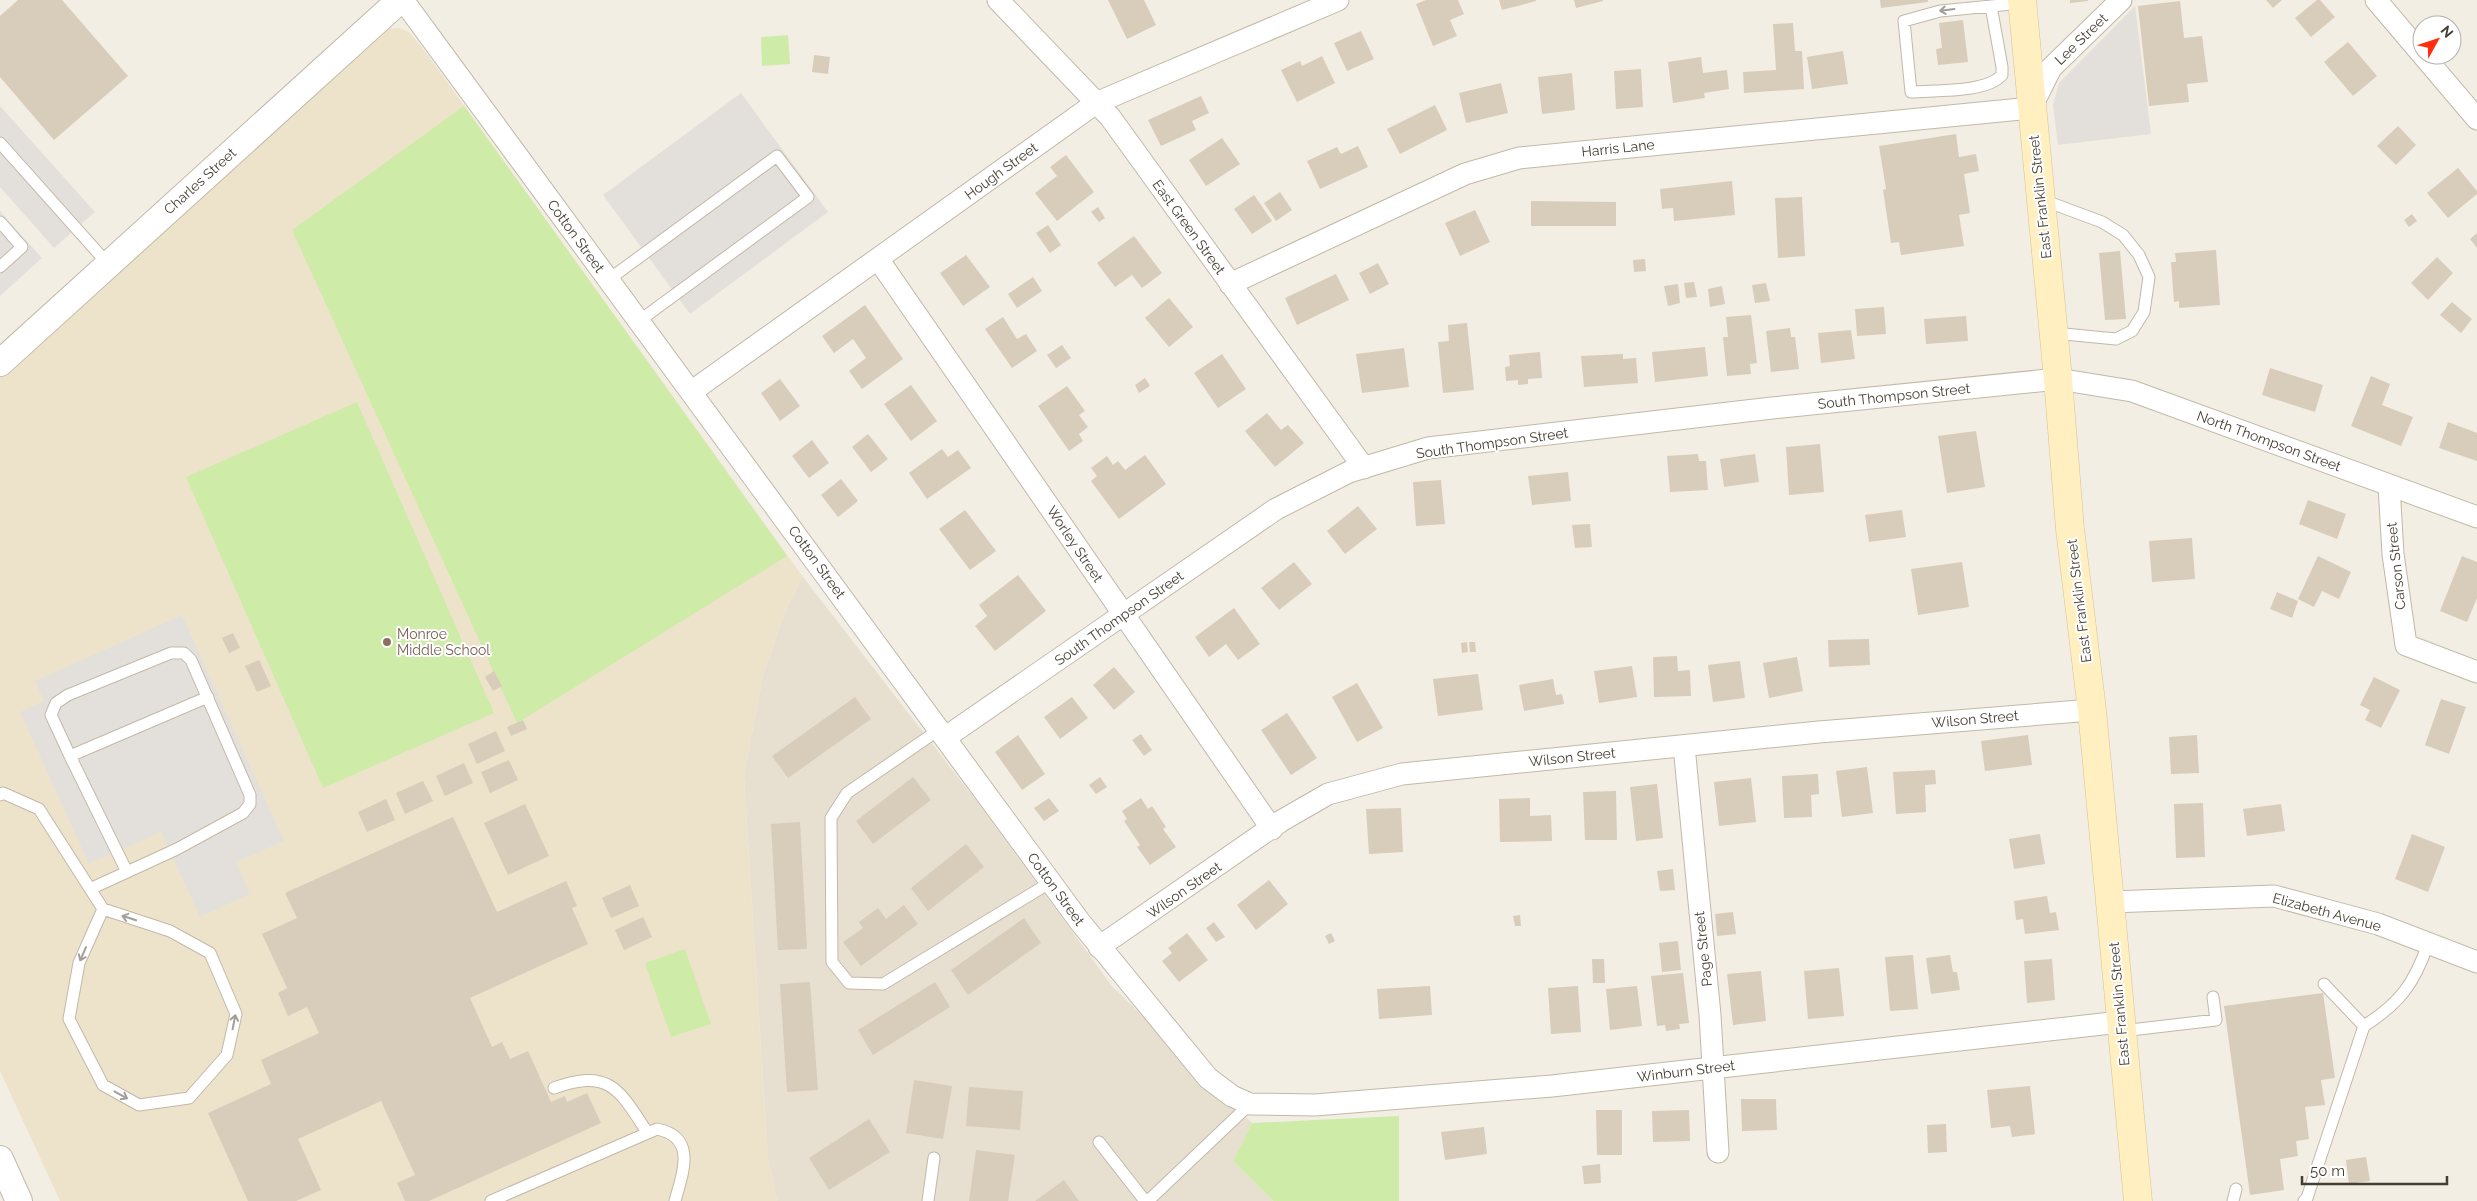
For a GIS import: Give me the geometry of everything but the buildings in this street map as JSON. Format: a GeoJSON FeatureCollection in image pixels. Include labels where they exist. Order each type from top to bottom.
{"type":"FeatureCollection","features":[{"type":"Feature","properties":{"kind":"main road","name":"East Franklin Street"},"geometry":{"type":"LineString","coordinates":[[2022,1],[2015,65],[2031,108],[2041,200],[2070,529],[2092,710],[2111,902],[2120,1027],[2138,1201]]}},
{"type":"Feature","properties":{"kind":"street","name":"Charles Street"},"geometry":{"type":"LineString","coordinates":[[0,362],[401,0]]}},
{"type":"Feature","properties":{"kind":"street","name":"Cotton Street"},"geometry":{"type":"LineString","coordinates":[[401,0],[1099,947],[1208,1078],[1232,1096],[1250,1104]]}},
{"type":"Feature","properties":{"kind":"street","name":"East Green Street"},"geometry":{"type":"LineString","coordinates":[[998,0],[1110,117],[1364,468]]}},
{"type":"Feature","properties":{"kind":"street","name":"Hough Street"},"geometry":{"type":"LineString","coordinates":[[691,392],[1096,103],[1338,0]]}},
{"type":"Feature","properties":{"kind":"street","name":"Lee Street"},"geometry":{"type":"LineString","coordinates":[[2031,108],[2050,68],[2121,0]]}},
{"type":"Feature","properties":{"kind":"street"},"geometry":{"type":"LineString","coordinates":[[2376,0],[2477,120]]}},
{"type":"Feature","properties":{"kind":"street","name":"Harris Lane"},"geometry":{"type":"LineString","coordinates":[[1230,284],[1464,174],[1519,158],[2031,108]]}},
{"type":"Feature","properties":{"kind":"street","name":"Worley Street"},"geometry":{"type":"LineString","coordinates":[[878,259],[1272,829]]}},
{"type":"Feature","properties":{"kind":"street","name":"South Thompson Street"},"geometry":{"type":"LineString","coordinates":[[943,733],[1124,615],[1276,508],[1349,472],[1428,448],[1772,408],[2058,379]]}},
{"type":"Feature","properties":{"kind":"street","name":"North Thompson Street"},"geometry":{"type":"LineString","coordinates":[[2058,379],[2132,391],[2477,517]]}},
{"type":"Feature","properties":{"kind":"street","name":"Carson Street"},"geometry":{"type":"LineString","coordinates":[[2389,486],[2393,554],[2406,646],[2477,672]]}},
{"type":"Feature","properties":{"kind":"street","name":"Wilson Street"},"geometry":{"type":"LineString","coordinates":[[1099,947],[1272,829],[1328,794],[1402,774],[1819,732],[2092,710]]}},
{"type":"Feature","properties":{"kind":"street","name":"Page Street"},"geometry":{"type":"LineString","coordinates":[[1684,746],[1714,1067],[1718,1152]]}},
{"type":"Feature","properties":{"kind":"street","name":"Elizabeth Avenue"},"geometry":{"type":"LineString","coordinates":[[2111,902],[2274,896],[2378,924],[2477,962]]}},
{"type":"Feature","properties":{"kind":"street","name":"Winburn Street"},"geometry":{"type":"LineString","coordinates":[[1250,1104],[1315,1106],[1552,1086],[1714,1067],[2120,1027]]}},
{"type":"Feature","properties":{"kind":"street"},"geometry":{"type":"LineString","coordinates":[[0,1159],[19,1201]]}},
{"type":"Feature","properties":{"kind":"lane"},"geometry":{"type":"LineString","coordinates":[[1992,6],[2015,65],[1988,86],[1911,92],[1904,21],[1928,16],[1940,11],[2022,1]]}},
{"type":"Feature","properties":{"kind":"lane"},"geometry":{"type":"LineString","coordinates":[[0,143],[108,264]]}},
{"type":"Feature","properties":{"kind":"lane"},"geometry":{"type":"LineString","coordinates":[[608,280],[777,156],[808,197],[639,321]]}},
{"type":"Feature","properties":{"kind":"lane"},"geometry":{"type":"LineString","coordinates":[[2041,200],[2102,222],[2123,235],[2139,255],[2149,277],[2144,312],[2132,332],[2116,339],[2054,334]]}},
{"type":"Feature","properties":{"kind":"lane"},"geometry":{"type":"LineString","coordinates":[[0,222],[22,247],[0,267]]}},
{"type":"Feature","properties":{"kind":"lane"},"geometry":{"type":"LineString","coordinates":[[90,889],[178,849],[243,813],[250,804],[250,795],[208,697],[191,660],[184,653],[171,653],[68,695],[56,703],[51,715],[127,872]]}},
{"type":"Feature","properties":{"kind":"lane"},"geometry":{"type":"LineString","coordinates":[[70,756],[208,697]]}},
{"type":"Feature","properties":{"kind":"lane"},"geometry":{"type":"LineString","coordinates":[[943,733],[847,793],[831,818],[832,962],[849,982],[883,984],[1051,882]]}},
{"type":"Feature","properties":{"kind":"lane"},"geometry":{"type":"LineString","coordinates":[[0,795],[3,793],[39,809],[103,909],[170,931],[210,953],[236,1014],[227,1055],[189,1098],[139,1105],[103,1085],[69,1020],[79,963],[103,909]]}},
{"type":"Feature","properties":{"kind":"lane"},"geometry":{"type":"LineString","coordinates":[[2304,1201],[2307,1198],[2332,1126],[2364,1026],[2388,1011],[2410,985],[2420,967],[2428,944]]}},
{"type":"Feature","properties":{"kind":"lane"},"geometry":{"type":"LineString","coordinates":[[2324,984],[2364,1026]]}},
{"type":"Feature","properties":{"kind":"lane"},"geometry":{"type":"LineString","coordinates":[[2120,1027],[2216,1020],[2213,997]]}},
{"type":"Feature","properties":{"kind":"lane"},"geometry":{"type":"LineString","coordinates":[[554,1088],[576,1080],[597,1080],[613,1087],[626,1100],[647,1132]]}},
{"type":"Feature","properties":{"kind":"lane"},"geometry":{"type":"LineString","coordinates":[[1099,1142],[1146,1201],[1250,1104]]}},
{"type":"Feature","properties":{"kind":"lane"},"geometry":{"type":"LineString","coordinates":[[490,1201],[657,1129],[668,1131],[677,1137],[682,1147],[685,1165],[675,1201]]}},
{"type":"Feature","properties":{"kind":"lane"},"geometry":{"type":"LineString","coordinates":[[928,1201],[934,1158]]}},
{"type":"Feature","properties":{"kind":"shaded area"},"geometry":{"type":"Polygon","coordinates":[[[2135,6],[2151,134],[2058,145],[2053,105],[2059,83],[2135,6]]]}},
{"type":"Feature","properties":{"kind":"shaded area","name":"Monroe Middle School"},"geometry":{"type":"Polygon","coordinates":[[[399,28],[409,32],[424,50],[803,577],[786,609],[763,675],[744,776],[768,1158],[777,1201],[60,1201],[0,1071],[0,378],[375,37],[385,29],[399,28]]]}},
{"type":"Feature","properties":{"kind":"shaded area"},"geometry":{"type":"Polygon","coordinates":[[[741,93],[828,212],[690,314],[603,195],[741,93]]]}},
{"type":"Feature","properties":{"kind":"shaded area"},"geometry":{"type":"Polygon","coordinates":[[[0,106],[95,212],[54,248],[0,187],[0,106]]]}},
{"type":"Feature","properties":{"kind":"shaded area"},"geometry":{"type":"Polygon","coordinates":[[[0,211],[42,258],[0,296],[0,211]]]}},
{"type":"Feature","properties":{"kind":"shaded area"},"geometry":{"type":"Polygon","coordinates":[[[803,577],[978,803],[1112,986],[1252,1123],[1233,1161],[1273,1201],[777,1201],[768,1158],[744,776],[763,675],[786,609],[803,577]]]}},
{"type":"Feature","properties":{"kind":"shaded area"},"geometry":{"type":"Polygon","coordinates":[[[182,615],[284,841],[236,862],[250,894],[200,917],[161,832],[89,864],[20,712],[44,701],[35,681],[182,615]]]}},
{"type":"Feature","properties":{"kind":"green space"},"geometry":{"type":"Polygon","coordinates":[[[788,35],[790,64],[762,66],[761,37],[788,35]]]}},
{"type":"Feature","properties":{"kind":"green space"},"geometry":{"type":"Polygon","coordinates":[[[464,106],[787,556],[517,723],[292,230],[464,106]]]}},
{"type":"Feature","properties":{"kind":"green space"},"geometry":{"type":"Polygon","coordinates":[[[357,402],[494,713],[323,788],[186,477],[357,402]]]}},
{"type":"Feature","properties":{"kind":"green space"},"geometry":{"type":"Polygon","coordinates":[[[685,949],[711,1024],[671,1037],[645,963],[685,949]]]}},
{"type":"Feature","properties":{"kind":"green space"},"geometry":{"type":"Polygon","coordinates":[[[1399,1116],[1399,1201],[1273,1201],[1233,1161],[1252,1123],[1399,1116]]]}},
{"type":"Feature","properties":{"kind":"place","name":"Monroe Middle School"},"geometry":{"type":"Point","coordinates":[387,642]}}]}
